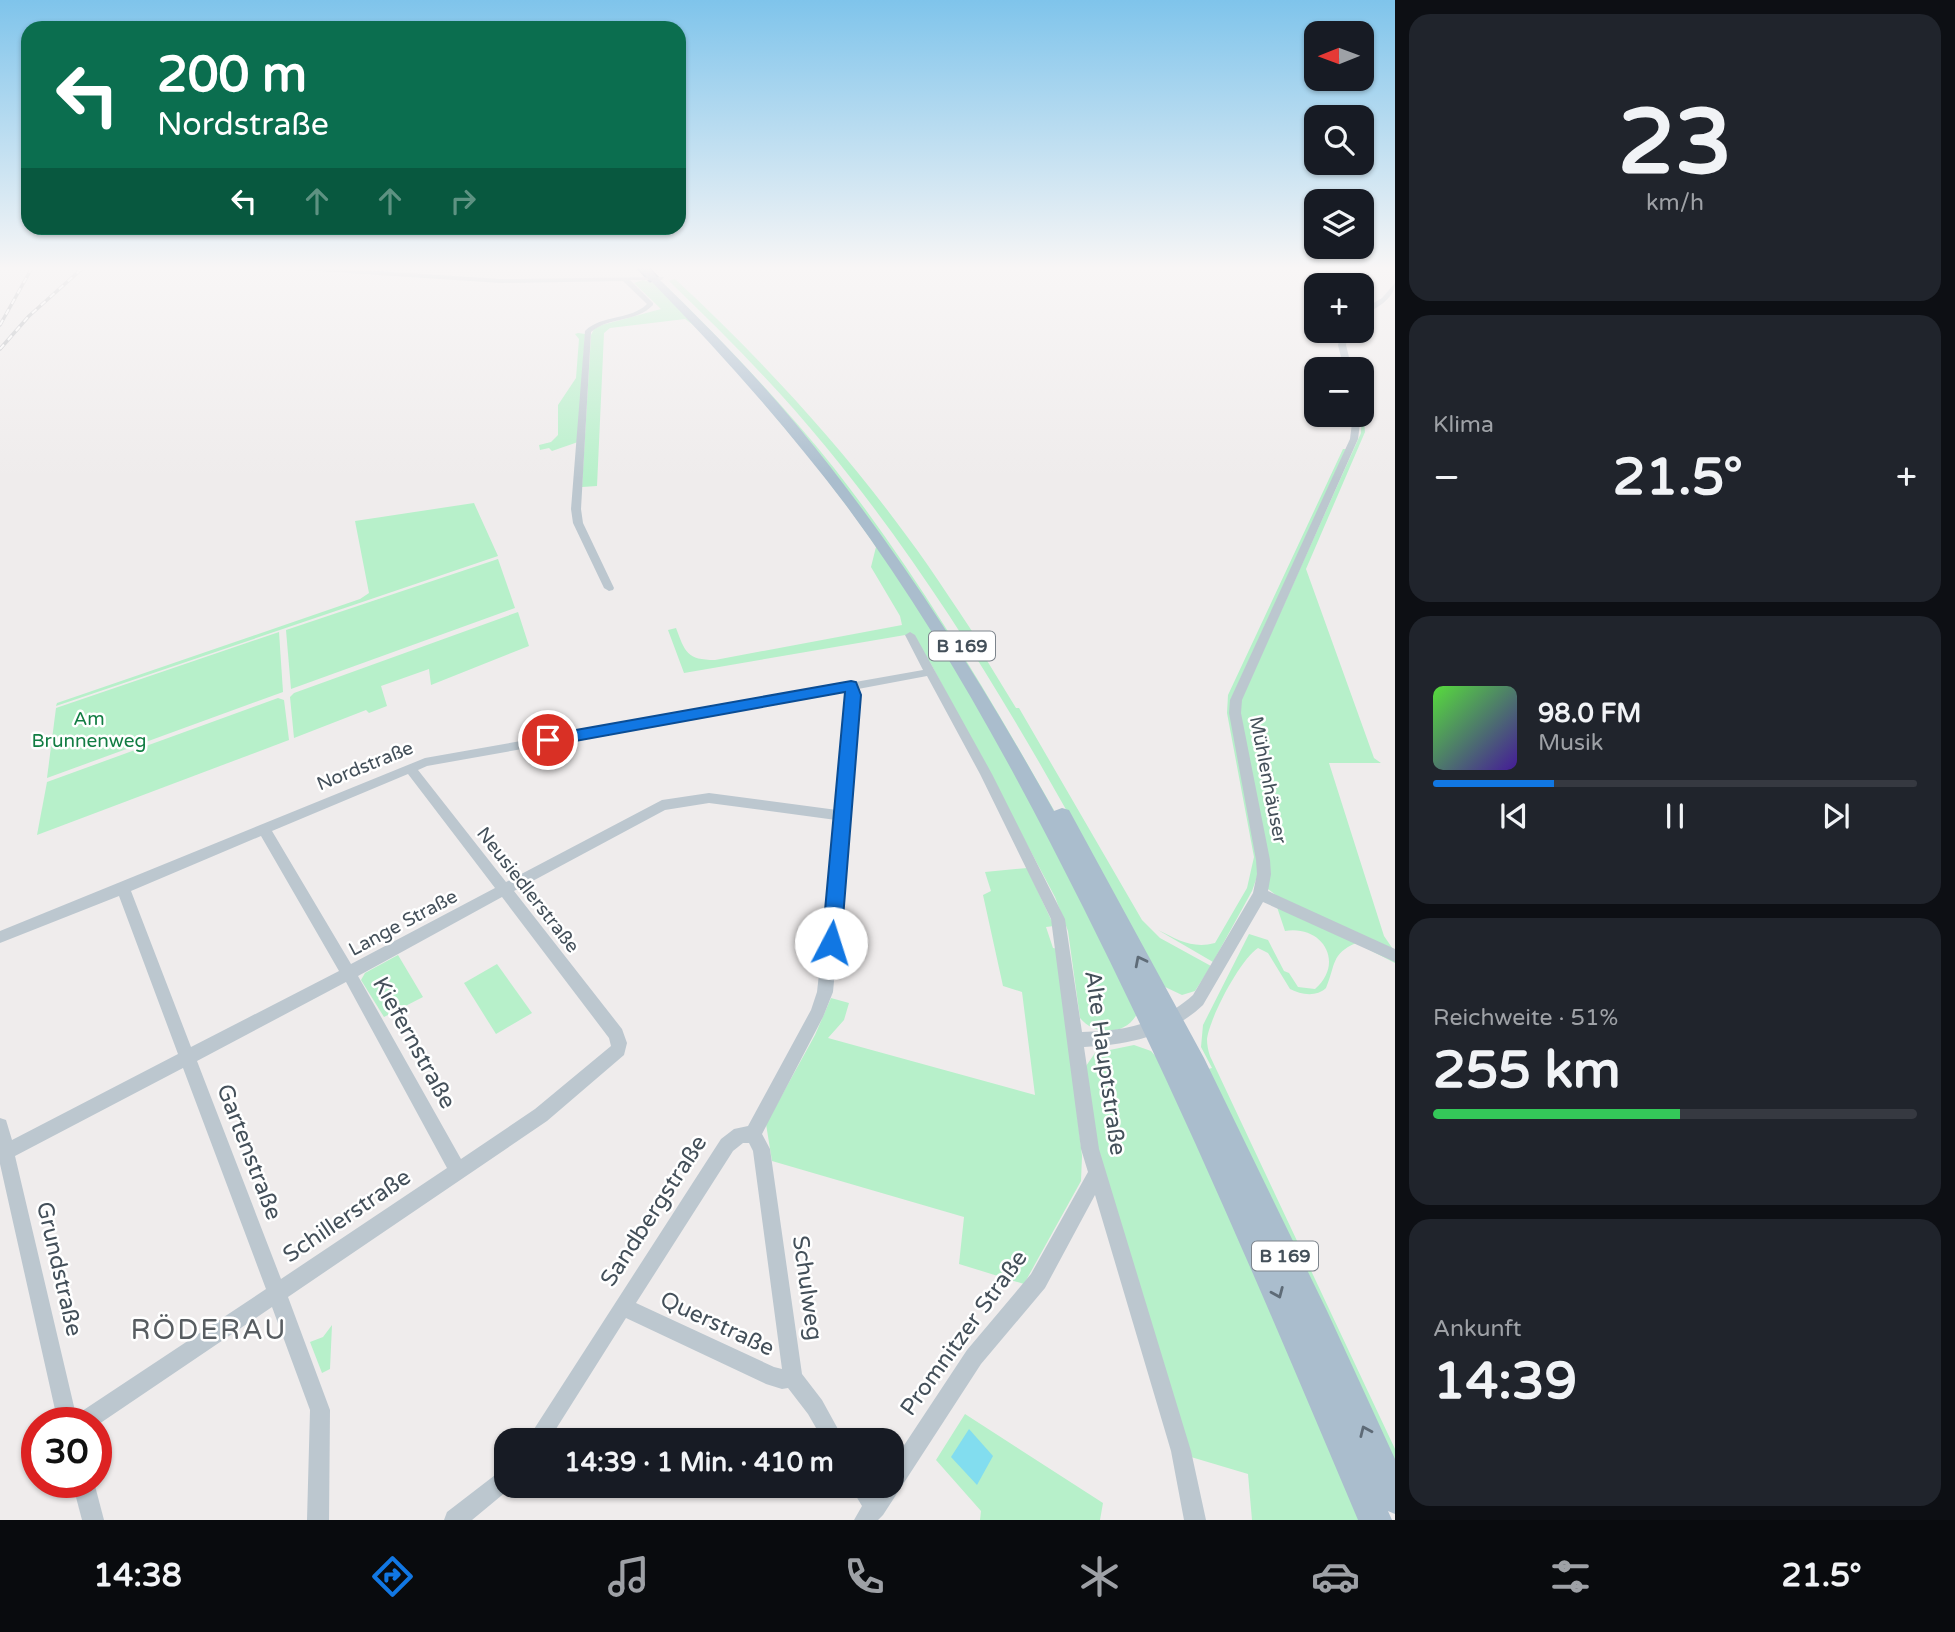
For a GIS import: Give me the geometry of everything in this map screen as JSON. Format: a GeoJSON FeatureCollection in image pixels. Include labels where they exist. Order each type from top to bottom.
{"type":"FeatureCollection","features":[{"type":"Feature","properties":{"kind":"main road","name":"B 169"},"geometry":{"type":"LineString","coordinates":[[712,337],[751,378],[826,466],[876,535],[967,675],[1164,1025],[1266,1214],[1395,1497]]}},
{"type":"Feature","properties":{"kind":"main road","name":"B 169"},"geometry":{"type":"LineString","coordinates":[[1164,1025],[1374,1520]]}},
{"type":"Feature","properties":{"kind":"street"},"geometry":{"type":"LineString","coordinates":[[588,337],[576,509],[578,523],[609,588]]}},
{"type":"Feature","properties":{"kind":"street","name":"Mühlenhäuser"},"geometry":{"type":"LineString","coordinates":[[1164,1025],[1199,1000],[1260,894],[1264,860],[1235,713],[1236,700],[1354,439],[1356,427]]}},
{"type":"Feature","properties":{"kind":"street","name":"Alte Hauptstraße"},"geometry":{"type":"LineString","coordinates":[[909,635],[931,672],[1058,919],[1090,1149],[1181,1451],[1195,1520]]}},
{"type":"Feature","properties":{"kind":"street","name":"Nordstraße"},"geometry":{"type":"LineString","coordinates":[[0,937],[411,768],[438,760],[931,672]]}},
{"type":"Feature","properties":{"kind":"street"},"geometry":{"type":"LineString","coordinates":[[753,1133],[808,1034],[825,992],[854,695],[851,686]]}},
{"type":"Feature","properties":{"kind":"street","name":"Neusiedlerstraße"},"geometry":{"type":"LineString","coordinates":[[411,768],[616,1034]]}},
{"type":"Feature","properties":{"kind":"street","name":"Lange Straße"},"geometry":{"type":"LineString","coordinates":[[3,1154],[349,974],[662,805],[709,798],[842,816]]}},
{"type":"Feature","properties":{"kind":"street","name":"Kiefernstraße"},"geometry":{"type":"LineString","coordinates":[[264,829],[349,974],[458,1171]]}},
{"type":"Feature","properties":{"kind":"street","name":"Gartenstraße"},"geometry":{"type":"LineString","coordinates":[[124,888],[186,1058],[278,1292],[320,1410],[318,1520]]}},
{"type":"Feature","properties":{"kind":"street"},"geometry":{"type":"LineString","coordinates":[[1260,894],[1395,956]]}},
{"type":"Feature","properties":{"kind":"street"},"geometry":{"type":"LineString","coordinates":[[1076,1040],[1164,1025]]}},
{"type":"Feature","properties":{"kind":"street","name":"Schillerstraße"},"geometry":{"type":"LineString","coordinates":[[107,1407],[541,1115],[615,1054],[619,1042],[616,1034]]}},
{"type":"Feature","properties":{"kind":"street","name":"Grundstraße"},"geometry":{"type":"LineString","coordinates":[[0,1126],[3,1154],[64,1407]]}},
{"type":"Feature","properties":{"kind":"street","name":"Sandbergstraße"},"geometry":{"type":"LineString","coordinates":[[545,1428],[727,1145],[740,1135],[753,1133]]}},
{"type":"Feature","properties":{"kind":"street","name":"Schulweg"},"geometry":{"type":"LineString","coordinates":[[753,1133],[761,1149],[793,1378],[827,1428]]}},
{"type":"Feature","properties":{"kind":"street","name":"Promnitzer Straße"},"geometry":{"type":"LineString","coordinates":[[904,1464],[974,1357],[1038,1281],[1096,1175]]}},
{"type":"Feature","properties":{"kind":"street","name":"Querstraße"},"geometry":{"type":"LineString","coordinates":[[623,1307],[773,1377],[782,1380],[793,1378]]}},
{"type":"Feature","properties":{"kind":"street"},"geometry":{"type":"LineString","coordinates":[[455,1520],[494,1489]]}},
{"type":"Feature","properties":{"kind":"street"},"geometry":{"type":"LineString","coordinates":[[87,1498],[93,1520]]}},
{"type":"Feature","properties":{"kind":"street","name":"Promnitzer Straße"},"geometry":{"type":"LineString","coordinates":[[870,1514],[881,1498]]}},
{"type":"Feature","properties":{"kind":"green space"},"geometry":{"type":"Polygon","coordinates":[[[577,337],[585,337],[578,442],[552,451],[549,448],[540,450],[539,445],[551,442],[558,435],[558,405],[576,378],[577,337]]]}},
{"type":"Feature","properties":{"kind":"green space"},"geometry":{"type":"Polygon","coordinates":[[[591,337],[604,337],[597,486],[582,487],[591,337]]]}},
{"type":"Feature","properties":{"kind":"green space"},"geometry":{"type":"Polygon","coordinates":[[[706,337],[831,478],[918,605],[1021,779],[1137,1014],[1125,1026],[1118,1030],[1101,1030],[1086,1024],[1080,1018],[1068,931],[1055,897],[931,664],[911,634],[684,673],[668,630],[676,628],[688,653],[698,658],[715,660],[902,625],[900,616],[871,567],[876,547],[827,479],[706,337]]]}},
{"type":"Feature","properties":{"kind":"green space"},"geometry":{"type":"Polygon","coordinates":[[[708,337],[717,337],[772,395],[814,443],[866,510],[927,598],[1063,826],[907,573],[708,337]]]}},
{"type":"Feature","properties":{"kind":"green space"},"geometry":{"type":"Polygon","coordinates":[[[726,337],[735,337],[796,401],[880,500],[917,550],[990,658],[986,659],[1016,708],[1019,708],[1142,920],[1160,938],[1211,966],[1195,991],[1182,995],[1163,986],[1048,777],[921,574],[826,447],[726,337]]]}},
{"type":"Feature","properties":{"kind":"green space"},"geometry":{"type":"Polygon","coordinates":[[[1361,427],[1365,427],[1365,432],[1306,569],[1374,758],[1381,763],[1329,763],[1384,936],[1395,952],[1277,896],[1268,889],[1240,711],[1241,700],[1361,433],[1361,427]]]}},
{"type":"Feature","properties":{"kind":"green space"},"geometry":{"type":"Polygon","coordinates":[[[1343,449],[1346,449],[1231,699],[1259,871],[1252,891],[1213,962],[1158,930],[1193,944],[1215,943],[1247,888],[1254,857],[1227,713],[1228,695],[1343,449]]]}},
{"type":"Feature","properties":{"kind":"green space"},"geometry":{"type":"Polygon","coordinates":[[[474,503],[498,556],[56,706],[57,703],[360,599],[369,593],[355,521],[474,503]]]}},
{"type":"Feature","properties":{"kind":"green space"},"geometry":{"type":"Polygon","coordinates":[[[498,559],[515,608],[291,689],[286,630],[498,559]]]}},
{"type":"Feature","properties":{"kind":"green space"},"geometry":{"type":"Polygon","coordinates":[[[518,612],[529,646],[431,685],[429,669],[381,686],[387,706],[369,713],[366,710],[294,738],[290,697],[294,693],[518,612]]]}},
{"type":"Feature","properties":{"kind":"green space","name":"Am Brunnenweg"},"geometry":{"type":"Polygon","coordinates":[[[279,632],[283,692],[47,778],[56,708],[279,632]]]}},
{"type":"Feature","properties":{"kind":"green space","name":"Am Brunnenweg"},"geometry":{"type":"Polygon","coordinates":[[[278,698],[284,700],[289,740],[37,835],[47,782],[278,698]]]}},
{"type":"Feature","properties":{"kind":"green space"},"geometry":{"type":"Polygon","coordinates":[[[1027,868],[1054,926],[1046,927],[1053,948],[1058,949],[1082,1156],[1081,1181],[1024,1284],[959,1264],[964,1217],[772,1161],[766,1124],[815,1035],[831,998],[849,1003],[844,1020],[828,1038],[1035,1095],[1022,992],[1003,986],[983,895],[991,891],[985,872],[1027,868]]]}},
{"type":"Feature","properties":{"kind":"green space"},"geometry":{"type":"Polygon","coordinates":[[[1276,904],[1395,959],[1395,963],[1356,943],[1338,956],[1326,988],[1309,994],[1290,989],[1268,953],[1258,948],[1243,964],[1227,990],[1207,1039],[1210,1056],[1395,1449],[1395,1472],[1204,1070],[1212,1068],[1201,1047],[1203,1025],[1249,934],[1268,940],[1284,971],[1289,973],[1298,987],[1315,989],[1324,979],[1329,958],[1326,948],[1310,934],[1285,931],[1276,904]]]}},
{"type":"Feature","properties":{"kind":"green space"},"geometry":{"type":"Polygon","coordinates":[[[398,955],[423,997],[384,1017],[361,980],[365,973],[398,955]]]}},
{"type":"Feature","properties":{"kind":"green space"},"geometry":{"type":"Polygon","coordinates":[[[497,964],[532,1013],[496,1034],[464,983],[497,964]]]}},
{"type":"Feature","properties":{"kind":"green space"},"geometry":{"type":"Polygon","coordinates":[[[1134,1045],[1151,1051],[1158,1059],[1367,1520],[1252,1520],[1248,1474],[1191,1457],[1097,1153],[1086,1066],[1095,1053],[1134,1045]]]}},
{"type":"Feature","properties":{"kind":"green space"},"geometry":{"type":"Polygon","coordinates":[[[332,1325],[330,1369],[322,1373],[310,1342],[323,1337],[332,1325]]]}},
{"type":"Feature","properties":{"kind":"green space"},"geometry":{"type":"Polygon","coordinates":[[[965,1414],[1103,1503],[1100,1520],[980,1520],[981,1511],[936,1460],[965,1414]]]}},
{"type":"Feature","properties":{"kind":"water"},"geometry":{"type":"Polygon","coordinates":[[[969,1429],[993,1456],[977,1485],[951,1457],[969,1429]]]}},
{"type":"Feature","properties":{"kind":"railway"},"geometry":{"type":"LineString","coordinates":[[0,349],[11,337]]}},
{"type":"Feature","properties":{"kind":"district","name":"RÖDERAU"},"geometry":{"type":"Point","coordinates":[209,1330]}},
{"type":"Feature","properties":{"kind":"route"},"geometry":{"type":"LineString","coordinates":[[548,740],[851,686],[854,695],[831,943]]}}]}
